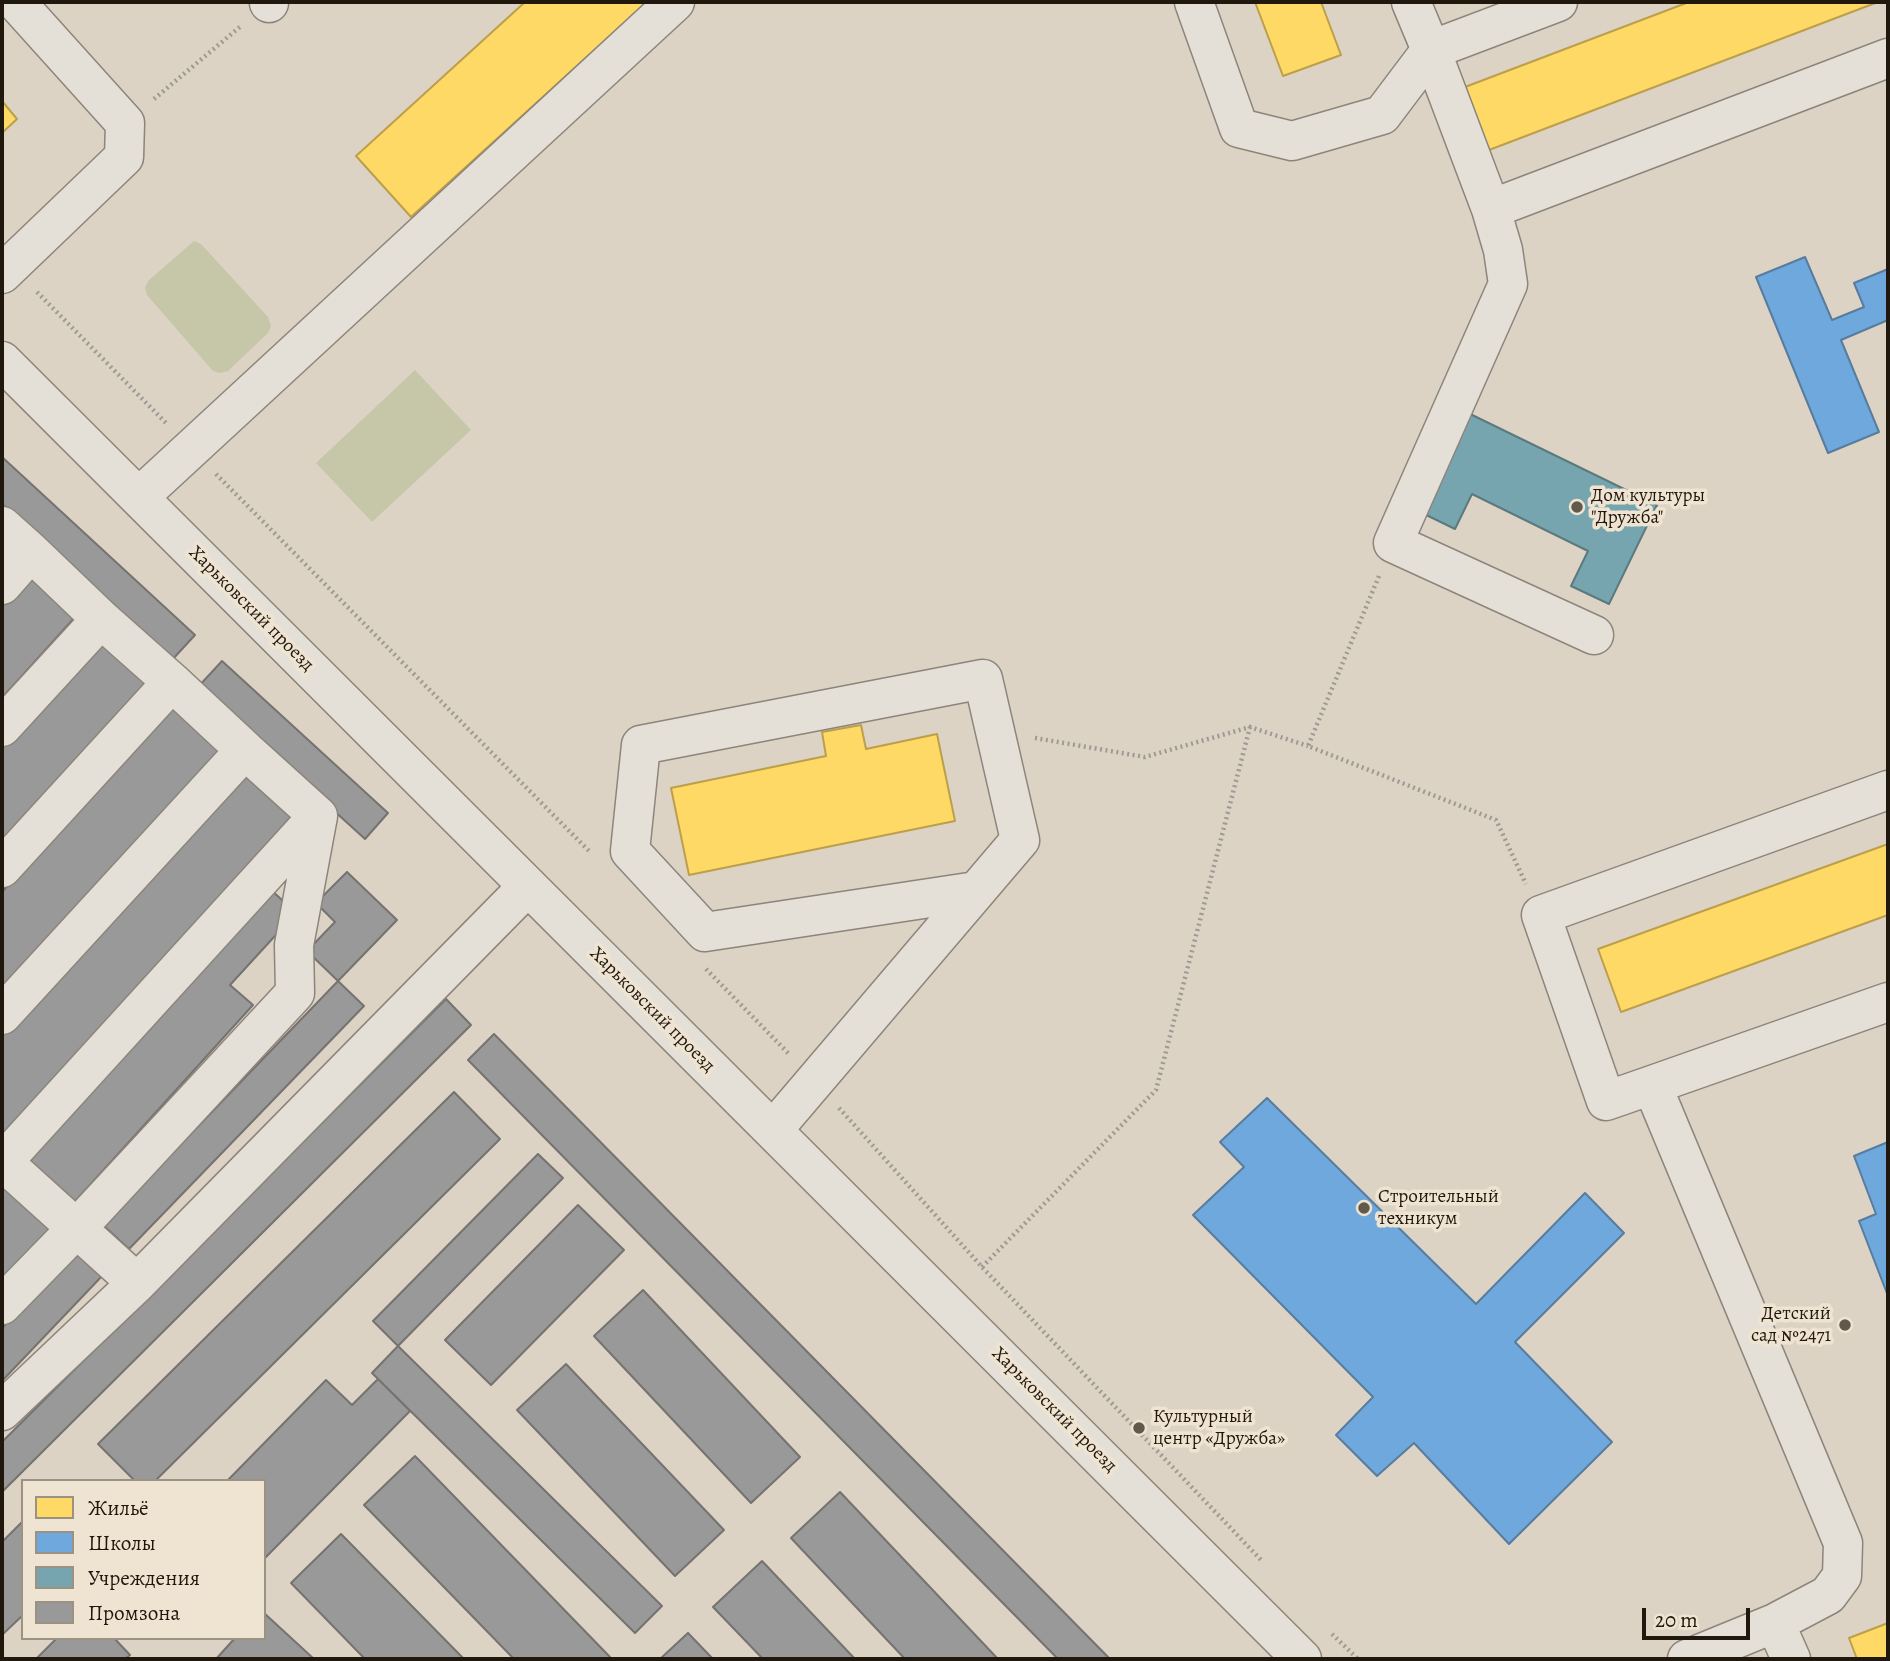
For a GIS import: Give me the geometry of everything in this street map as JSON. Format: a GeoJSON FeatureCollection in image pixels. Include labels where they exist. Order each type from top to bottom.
{"type":"FeatureCollection","features":[{"type":"Feature","properties":{"kind":"street"},"geometry":{"type":"LineString","coordinates":[[6,270],[124,157],[125,123],[16,2]]}},
{"type":"Feature","properties":{"kind":"street"},"geometry":{"type":"LineString","coordinates":[[139,497],[675,2]]}},
{"type":"Feature","properties":{"kind":"street"},"geometry":{"type":"LineString","coordinates":[[1194,2],[1239,128],[1293,141],[1381,115],[1431,50],[1558,2]]}},
{"type":"Feature","properties":{"kind":"street"},"geometry":{"type":"LineString","coordinates":[[1410,2],[1491,209],[1503,250],[1508,284],[1393,543],[1594,635]]}},
{"type":"Feature","properties":{"kind":"street"},"geometry":{"type":"LineString","coordinates":[[1491,209],[1888,58]]}},
{"type":"Feature","properties":{"kind":"street","name":"Харьковский проезд"},"geometry":{"type":"LineString","coordinates":[[2,361],[1303,1659]]}},
{"type":"Feature","properties":{"kind":"street"},"geometry":{"type":"LineString","coordinates":[[2,526],[318,817]]}},
{"type":"Feature","properties":{"kind":"street"},"geometry":{"type":"LineString","coordinates":[[2,585],[31,552]]}},
{"type":"Feature","properties":{"kind":"street"},"geometry":{"type":"LineString","coordinates":[[2,727],[101,619]]}},
{"type":"Feature","properties":{"kind":"street"},"geometry":{"type":"LineString","coordinates":[[773,1130],[1020,840],[983,679],[641,745],[630,851],[705,932],[976,891]]}},
{"type":"Feature","properties":{"kind":"street"},"geometry":{"type":"LineString","coordinates":[[2,868],[172,682]]}},
{"type":"Feature","properties":{"kind":"street"},"geometry":{"type":"LineString","coordinates":[[2,1015],[245,750]]}},
{"type":"Feature","properties":{"kind":"street"},"geometry":{"type":"LineString","coordinates":[[1888,790],[1541,915],[1606,1101],[1888,1002]]}},
{"type":"Feature","properties":{"kind":"street"},"geometry":{"type":"LineString","coordinates":[[137,1283],[2,1162],[318,817]]}},
{"type":"Feature","properties":{"kind":"street"},"geometry":{"type":"LineString","coordinates":[[2,1305],[295,993],[294,945],[318,817]]}},
{"type":"Feature","properties":{"kind":"street"},"geometry":{"type":"LineString","coordinates":[[2,1411],[137,1283],[528,886]]}},
{"type":"Feature","properties":{"kind":"street"},"geometry":{"type":"LineString","coordinates":[[1652,1085],[1843,1543],[1842,1576],[1828,1595],[1775,1623],[1687,1659]]}},
{"type":"Feature","properties":{"kind":"street"},"geometry":{"type":"LineString","coordinates":[[1775,1623],[1791,1659]]}},
{"type":"Feature","properties":{"kind":"path"},"geometry":{"type":"LineString","coordinates":[[125,123],[269,2]]}},
{"type":"Feature","properties":{"kind":"path"},"geometry":{"type":"LineString","coordinates":[[6,270],[192,449],[591,853]]}},
{"type":"Feature","properties":{"kind":"path"},"geometry":{"type":"LineString","coordinates":[[1308,747],[1393,543]]}},
{"type":"Feature","properties":{"kind":"path"},"geometry":{"type":"LineString","coordinates":[[982,1267],[1156,1090],[1250,727]]}},
{"type":"Feature","properties":{"kind":"path"},"geometry":{"type":"LineString","coordinates":[[998,748],[1033,738],[1145,757],[1250,727],[1496,820],[1541,915]]}},
{"type":"Feature","properties":{"kind":"path"},"geometry":{"type":"LineString","coordinates":[[698,962],[815,1080],[982,1267],[1268,1567]]}},
{"type":"Feature","properties":{"kind":"path"},"geometry":{"type":"LineString","coordinates":[[1332,1633],[1358,1659]]}},
{"type":"Feature","properties":{"kind":"green space"},"geometry":{"type":"Polygon","coordinates":[[[194,241],[201,244],[268,317],[271,326],[268,333],[228,371],[220,373],[213,371],[147,295],[145,288],[148,281],[194,241]]]}},
{"type":"Feature","properties":{"kind":"green space"},"geometry":{"type":"Polygon","coordinates":[[[415,370],[471,430],[372,522],[316,463],[415,370]]]}},
{"type":"Feature","properties":{"kind":"building: Жильё"},"geometry":{"type":"Polygon","coordinates":[[[525,2],[647,2],[411,217],[356,156],[525,2]]]}},
{"type":"Feature","properties":{"kind":"building: Жильё"},"geometry":{"type":"Polygon","coordinates":[[[1255,2],[1321,2],[1341,55],[1283,76],[1255,2]]]}},
{"type":"Feature","properties":{"kind":"building: Жильё"},"geometry":{"type":"Polygon","coordinates":[[[1689,2],[1878,2],[1489,150],[1465,87],[1689,2]]]}},
{"type":"Feature","properties":{"kind":"building: Жильё"},"geometry":{"type":"Polygon","coordinates":[[[2,101],[17,119],[2,133],[2,101]]]}},
{"type":"Feature","properties":{"kind":"building: Жильё"},"geometry":{"type":"Polygon","coordinates":[[[861,725],[866,749],[937,734],[955,821],[689,875],[671,788],[826,756],[822,732],[861,725]]]}},
{"type":"Feature","properties":{"kind":"building: Жильё"},"geometry":{"type":"Polygon","coordinates":[[[1888,844],[1888,915],[1621,1012],[1598,949],[1888,844]]]}},
{"type":"Feature","properties":{"kind":"building: Жильё"},"geometry":{"type":"Polygon","coordinates":[[[1888,1623],[1888,1659],[1857,1659],[1849,1638],[1888,1623]]]}},
{"type":"Feature","properties":{"kind":"building: Школы"},"geometry":{"type":"Polygon","coordinates":[[[1805,257],[1832,320],[1864,307],[1854,283],[1888,269],[1888,320],[1841,340],[1879,432],[1828,453],[1756,277],[1805,257]]]}},
{"type":"Feature","properties":{"kind":"building: Школы"},"geometry":{"type":"Polygon","coordinates":[[[1267,1098],[1476,1304],[1585,1193],[1624,1233],[1515,1342],[1612,1442],[1509,1544],[1414,1443],[1377,1476],[1336,1435],[1373,1397],[1193,1215],[1244,1167],[1220,1142],[1267,1098]]]}},
{"type":"Feature","properties":{"kind":"building: Школы"},"geometry":{"type":"Polygon","coordinates":[[[1888,1142],[1888,1296],[1859,1221],[1876,1214],[1854,1156],[1888,1142]]]}},
{"type":"Feature","properties":{"kind":"building: Учреждения","name":"Дом культуры \"Дружба\""},"geometry":{"type":"Polygon","coordinates":[[[1464,411],[1657,505],[1609,604],[1571,586],[1588,551],[1472,494],[1455,529],[1416,510],[1464,411]]]}},
{"type":"Feature","properties":{"kind":"building: Промзона"},"geometry":{"type":"Polygon","coordinates":[[[2,457],[195,635],[172,660],[2,504],[2,457]]]}},
{"type":"Feature","properties":{"kind":"building: Промзона"},"geometry":{"type":"Polygon","coordinates":[[[25,571],[76,616],[2,698],[2,597],[25,571]]]}},
{"type":"Feature","properties":{"kind":"building: Промзона"},"geometry":{"type":"Polygon","coordinates":[[[98,640],[149,685],[2,848],[2,747],[98,640]]]}},
{"type":"Feature","properties":{"kind":"building: Промзона"},"geometry":{"type":"Polygon","coordinates":[[[222,661],[388,813],[365,839],[198,687],[222,661]]]}},
{"type":"Feature","properties":{"kind":"building: Промзона"},"geometry":{"type":"Polygon","coordinates":[[[176,700],[226,745],[2,993],[2,892],[176,700]]]}},
{"type":"Feature","properties":{"kind":"building: Промзона"},"geometry":{"type":"Polygon","coordinates":[[[242,770],[293,815],[3,1135],[2,1036],[242,770]]]}},
{"type":"Feature","properties":{"kind":"building: Промзона"},"geometry":{"type":"Polygon","coordinates":[[[347,872],[397,920],[338,981],[307,951],[335,922],[316,903],[347,872]]]}},
{"type":"Feature","properties":{"kind":"building: Промзона"},"geometry":{"type":"Polygon","coordinates":[[[269,888],[296,913],[230,985],[253,1005],[71,1206],[22,1161],[269,888]]]}},
{"type":"Feature","properties":{"kind":"building: Промзона"},"geometry":{"type":"Polygon","coordinates":[[[338,981],[364,1006],[129,1249],[103,1225],[338,981]]]}},
{"type":"Feature","properties":{"kind":"building: Промзона"},"geometry":{"type":"Polygon","coordinates":[[[446,999],[471,1025],[2,1492],[2,1442],[446,999]]]}},
{"type":"Feature","properties":{"kind":"building: Промзона"},"geometry":{"type":"Polygon","coordinates":[[[494,1034],[1110,1659],[1058,1659],[468,1060],[494,1034]]]}},
{"type":"Feature","properties":{"kind":"building: Промзона"},"geometry":{"type":"Polygon","coordinates":[[[454,1092],[500,1139],[157,1479],[133,1479],[98,1444],[454,1092]]]}},
{"type":"Feature","properties":{"kind":"building: Промзона"},"geometry":{"type":"Polygon","coordinates":[[[538,1154],[563,1178],[398,1346],[373,1321],[538,1154]]]}},
{"type":"Feature","properties":{"kind":"building: Промзона"},"geometry":{"type":"Polygon","coordinates":[[[8,1182],[55,1228],[2,1284],[2,1189],[8,1182]]]}},
{"type":"Feature","properties":{"kind":"building: Промзона"},"geometry":{"type":"Polygon","coordinates":[[[578,1205],[624,1250],[491,1385],[445,1340],[578,1205]]]}},
{"type":"Feature","properties":{"kind":"building: Промзона"},"geometry":{"type":"Polygon","coordinates":[[[77,1250],[103,1275],[2,1381],[2,1328],[77,1250]]]}},
{"type":"Feature","properties":{"kind":"building: Промзона"},"geometry":{"type":"Polygon","coordinates":[[[643,1290],[800,1457],[751,1503],[594,1336],[643,1290]]]}},
{"type":"Feature","properties":{"kind":"building: Промзона"},"geometry":{"type":"Polygon","coordinates":[[[398,1346],[662,1606],[635,1633],[372,1373],[398,1346]]]}},
{"type":"Feature","properties":{"kind":"building: Промзона"},"geometry":{"type":"Polygon","coordinates":[[[566,1364],[724,1530],[675,1576],[517,1410],[566,1364]]]}},
{"type":"Feature","properties":{"kind":"building: Промзона"},"geometry":{"type":"Polygon","coordinates":[[[378,1379],[410,1411],[266,1557],[266,1479],[229,1479],[326,1380],[352,1405],[378,1379]]]}},
{"type":"Feature","properties":{"kind":"building: Промзона"},"geometry":{"type":"Polygon","coordinates":[[[415,1456],[610,1657],[609,1659],[514,1659],[364,1505],[415,1456]]]}},
{"type":"Feature","properties":{"kind":"building: Промзона"},"geometry":{"type":"Polygon","coordinates":[[[840,1492],[996,1659],[905,1659],[791,1538],[840,1492]]]}},
{"type":"Feature","properties":{"kind":"building: Промзона"},"geometry":{"type":"Polygon","coordinates":[[[21,1523],[21,1617],[2,1635],[2,1542],[21,1523]]]}},
{"type":"Feature","properties":{"kind":"building: Промзона"},"geometry":{"type":"Polygon","coordinates":[[[341,1534],[464,1659],[365,1659],[291,1583],[341,1534]]]}},
{"type":"Feature","properties":{"kind":"building: Промзона"},"geometry":{"type":"Polygon","coordinates":[[[762,1561],[855,1659],[763,1659],[713,1607],[762,1561]]]}},
{"type":"Feature","properties":{"kind":"building: Промзона"},"geometry":{"type":"Polygon","coordinates":[[[266,1615],[314,1659],[216,1659],[233,1640],[266,1640],[266,1615]]]}},
{"type":"Feature","properties":{"kind":"building: Промзона"},"geometry":{"type":"Polygon","coordinates":[[[688,1633],[713,1659],[660,1659],[688,1633]]]}},
{"type":"Feature","properties":{"kind":"building: Промзона"},"geometry":{"type":"Polygon","coordinates":[[[55,1640],[116,1640],[130,1655],[125,1659],[36,1659],[55,1640]]]}},
{"type":"Feature","properties":{"kind":"place","name":"Дом культуры \"Дружба\""},"geometry":{"type":"Point","coordinates":[1577,507]}},
{"type":"Feature","properties":{"kind":"place","name":"Строительный техникум"},"geometry":{"type":"Point","coordinates":[1364,1208]}},
{"type":"Feature","properties":{"kind":"place","name":"Детский сад №2471"},"geometry":{"type":"Point","coordinates":[1845,1325]}},
{"type":"Feature","properties":{"kind":"place","name":"Культурный центр «Дружба»"},"geometry":{"type":"Point","coordinates":[1139,1428]}}]}
